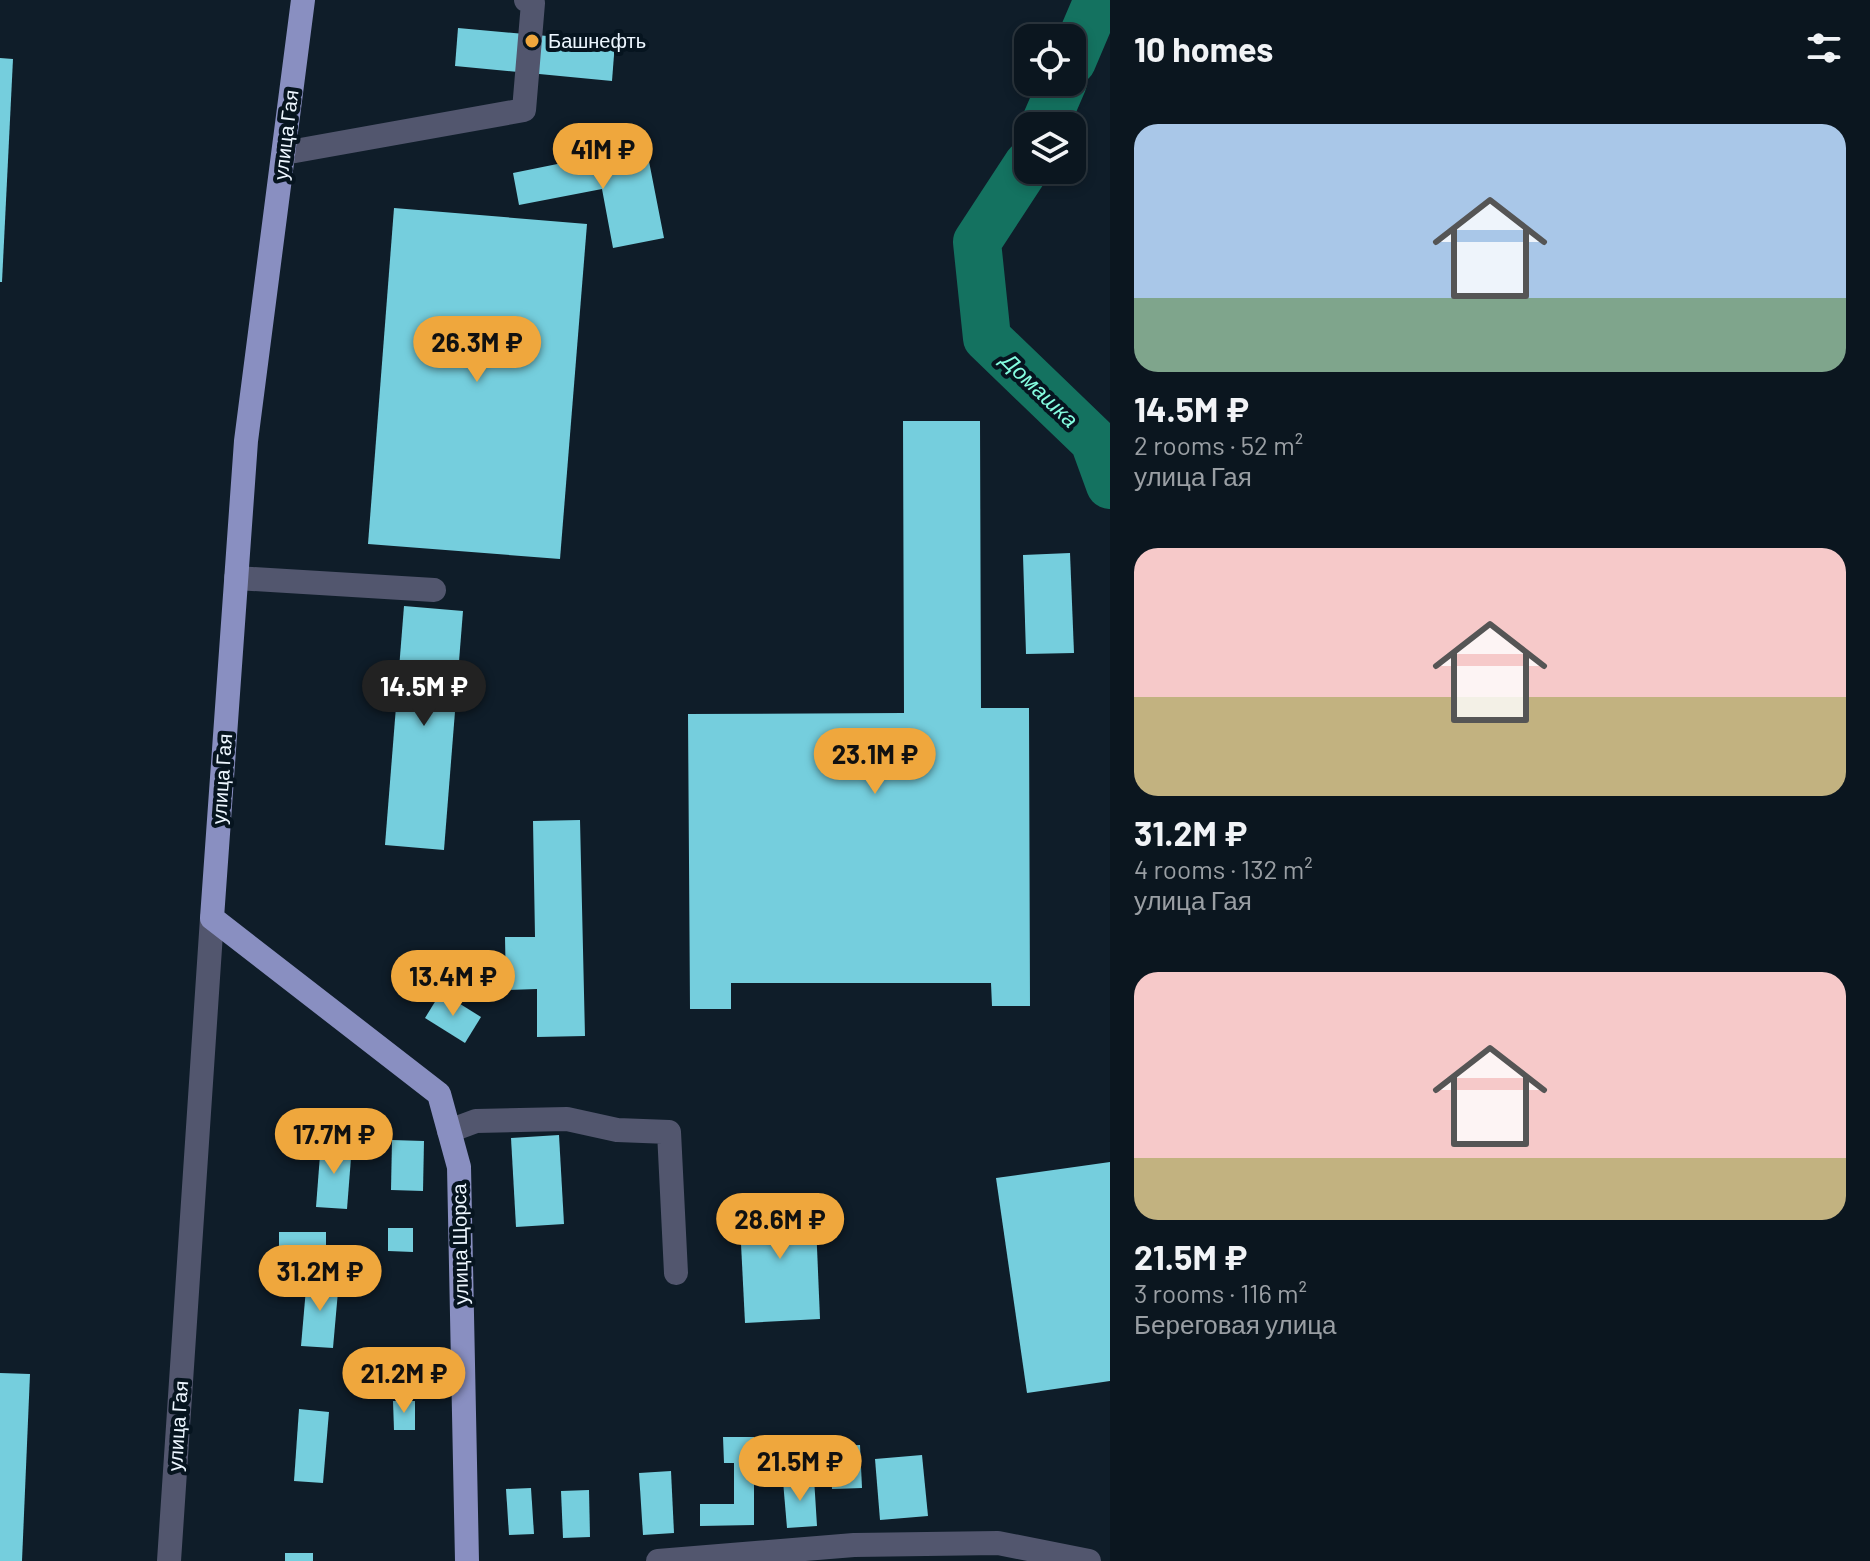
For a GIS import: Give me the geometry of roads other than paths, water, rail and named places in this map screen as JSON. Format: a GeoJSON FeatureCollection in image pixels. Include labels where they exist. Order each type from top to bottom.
{"type":"FeatureCollection","features":[{"type":"Feature","properties":{"kind":"main road","name":"улица Гая"},"geometry":{"type":"LineString","coordinates":[[212,918],[246,441],[303,0]]}},
{"type":"Feature","properties":{"kind":"main road","name":"улица Щорса"},"geometry":{"type":"LineString","coordinates":[[212,918],[439,1094],[459,1167],[467,1561]]}},
{"type":"Feature","properties":{"kind":"street"},"geometry":{"type":"LineString","coordinates":[[284,153],[524,110],[533,3],[526,0]]}},
{"type":"Feature","properties":{"kind":"street"},"geometry":{"type":"LineString","coordinates":[[236,578],[434,590]]}},
{"type":"Feature","properties":{"kind":"street","name":"улица Гая"},"geometry":{"type":"LineString","coordinates":[[169,1561],[212,918]]}},
{"type":"Feature","properties":{"kind":"street"},"geometry":{"type":"LineString","coordinates":[[449,1131],[476,1121],[567,1119],[617,1130],[669,1132],[676,1273]]}},
{"type":"Feature","properties":{"kind":"street"},"geometry":{"type":"LineString","coordinates":[[658,1561],[854,1545],[998,1543],[1089,1561]]}},
{"type":"Feature","properties":{"kind":"waterway","name":"Домашка"},"geometry":{"type":"LineString","coordinates":[[1086,28],[1098,0]]}},
{"type":"Feature","properties":{"kind":"waterway","name":"Домашка"},"geometry":{"type":"LineString","coordinates":[[1050,112],[1057,96]]}},
{"type":"Feature","properties":{"kind":"waterway","name":"Домашка"},"geometry":{"type":"LineString","coordinates":[[1015,184],[977,242],[987,338],[1094,441],[1110,485]]}},
{"type":"Feature","properties":{"kind":"place","name":"Башнефть"},"geometry":{"type":"Point","coordinates":[532,41]}}]}
